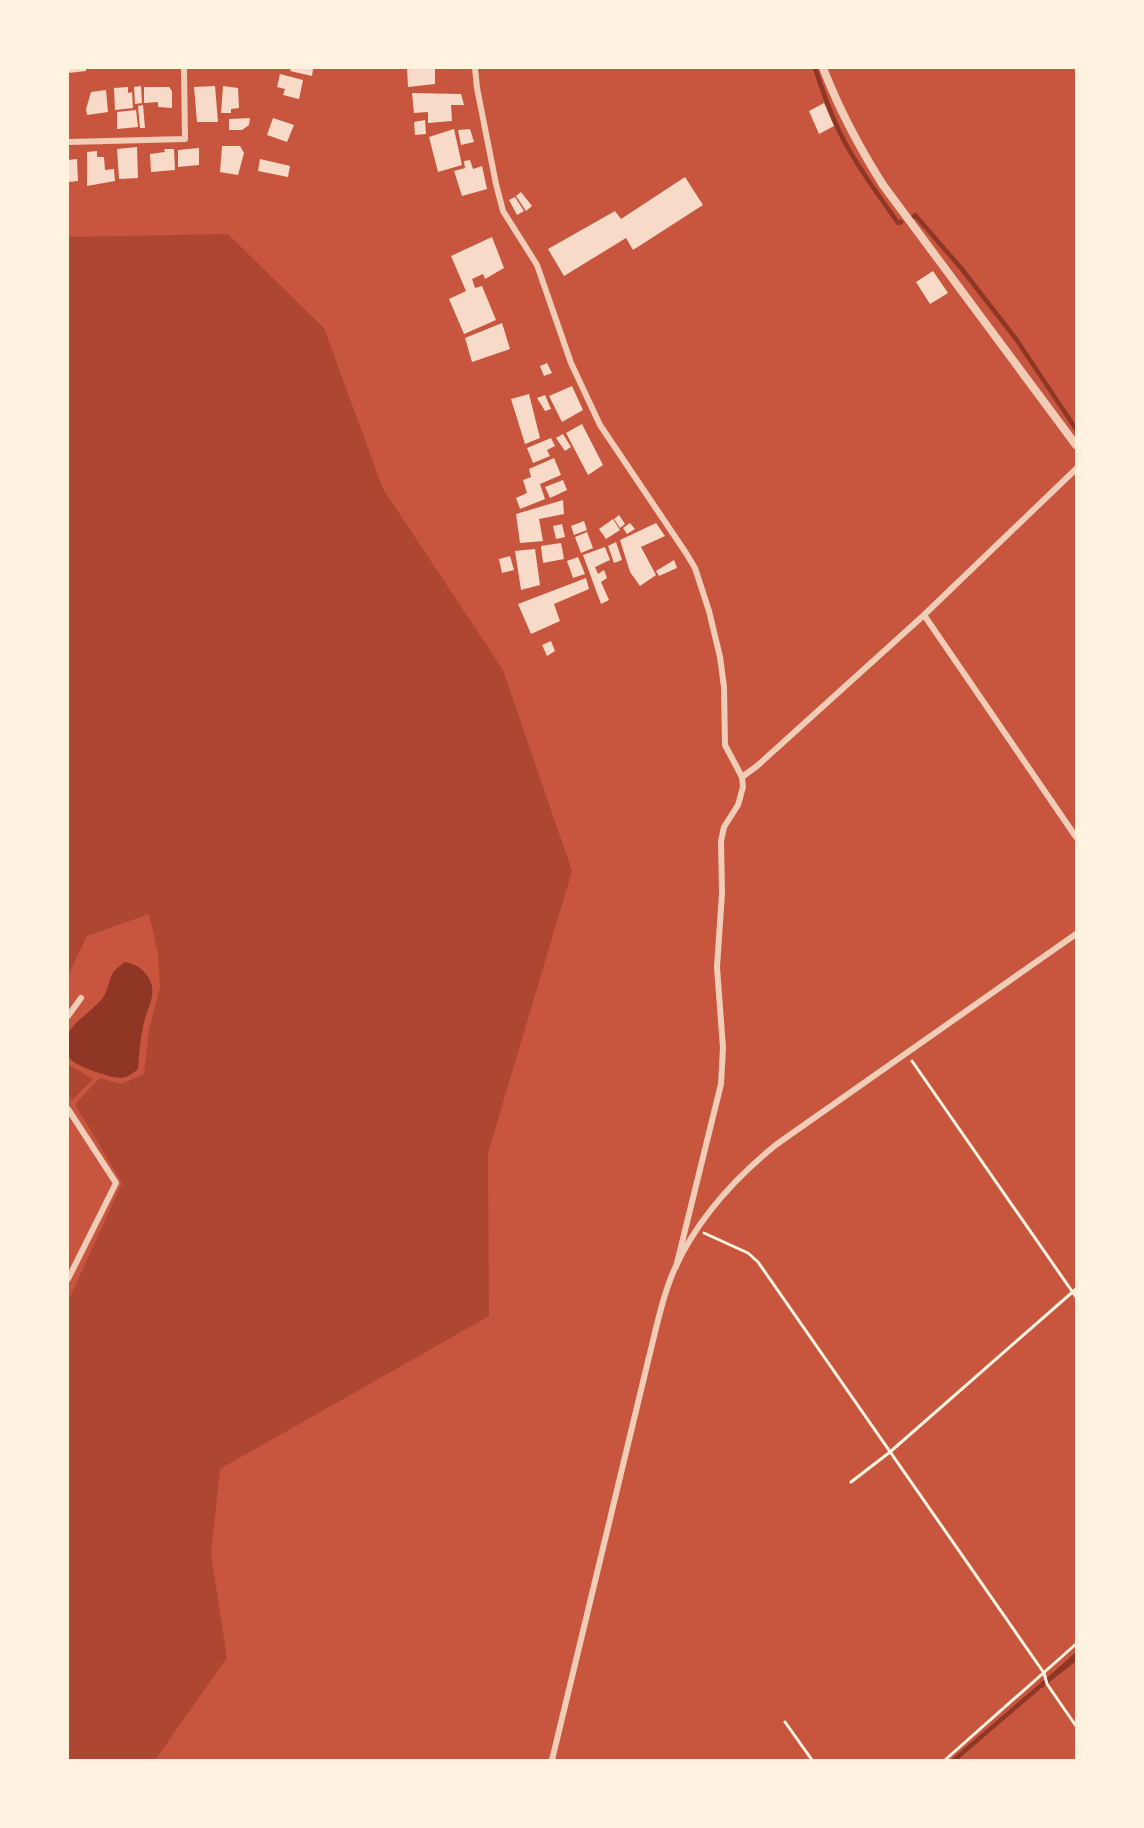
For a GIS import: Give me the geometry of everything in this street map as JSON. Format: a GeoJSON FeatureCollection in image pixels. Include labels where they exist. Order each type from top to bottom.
{"type":"FeatureCollection","features":[{"type":"Feature","properties":{"kind":"street"},"geometry":{"type":"LineString","coordinates":[[68,142],[185,139],[184,68]]}},
{"type":"Feature","properties":{"kind":"street"},"geometry":{"type":"LineString","coordinates":[[475,68],[477,88],[503,211],[537,265],[571,363],[600,425],[686,553],[703,587],[720,657],[724,687],[725,745],[742,777],[743,787],[738,805],[724,827],[721,841],[722,893],[717,967],[723,1048],[721,1084],[676,1267],[648,1360],[552,1761]]}},
{"type":"Feature","properties":{"kind":"street"},"geometry":{"type":"LineString","coordinates":[[823,68],[836,103],[882,185],[1077,446]]}},
{"type":"Feature","properties":{"kind":"street"},"geometry":{"type":"LineString","coordinates":[[742,777],[924,615],[1077,469]]}},
{"type":"Feature","properties":{"kind":"street"},"geometry":{"type":"LineString","coordinates":[[924,615],[1077,837]]}},
{"type":"Feature","properties":{"kind":"street"},"geometry":{"type":"LineString","coordinates":[[676,1267],[698,1230],[721,1199],[759,1159],[799,1128],[1077,934]]}},
{"type":"Feature","properties":{"kind":"street"},"geometry":{"type":"LineString","coordinates":[[68,1016],[81,998]]}},
{"type":"Feature","properties":{"kind":"street"},"geometry":{"type":"LineString","coordinates":[[68,1109],[116,1183],[68,1279]]}},
{"type":"Feature","properties":{"kind":"path"},"geometry":{"type":"LineString","coordinates":[[906,1053],[1075,1290],[1077,1297]]}},
{"type":"Feature","properties":{"kind":"path"},"geometry":{"type":"LineString","coordinates":[[698,1230],[748,1253],[758,1262],[1044,1674],[1047,1684],[1077,1726]]}},
{"type":"Feature","properties":{"kind":"path"},"geometry":{"type":"LineString","coordinates":[[851,1482],[890,1452],[1075,1290]]}},
{"type":"Feature","properties":{"kind":"path"},"geometry":{"type":"LineString","coordinates":[[945,1761],[1077,1644]]}},
{"type":"Feature","properties":{"kind":"path"},"geometry":{"type":"LineString","coordinates":[[785,1722],[812,1761]]}},
{"type":"Feature","properties":{"kind":"shaded area"},"geometry":{"type":"Polygon","coordinates":[[[228,234],[324,328],[383,489],[503,670],[572,871],[488,1153],[489,1316],[220,1469],[211,1554],[227,1658],[155,1760],[68,1760],[68,1297],[71,1295],[122,1183],[75,1104],[100,1078],[121,1084],[144,1074],[149,1029],[160,988],[158,953],[149,914],[87,936],[68,975],[68,237],[228,234]]]}},
{"type":"Feature","properties":{"kind":"shaded area"},"geometry":{"type":"Polygon","coordinates":[[[125,962],[136,965],[148,977],[152,996],[142,1032],[138,1069],[122,1078],[94,1072],[74,1062],[69,1057],[67,1045],[70,1031],[104,996],[113,974],[125,962]]]}},
{"type":"Feature","properties":{"kind":"shaded area"},"geometry":{"type":"Polygon","coordinates":[[[68,1065],[93,1079],[72,1100],[68,1092],[68,1065]]]}},
{"type":"Feature","properties":{"kind":"shaded area"},"geometry":{"type":"Polygon","coordinates":[[[1076,1652],[1076,1661],[1042,1688],[1040,1684],[1076,1652]]]}},
{"type":"Feature","properties":{"kind":"building"},"geometry":{"type":"Polygon","coordinates":[[[68,68],[86,68],[86,71],[68,73],[68,68]]]}},
{"type":"Feature","properties":{"kind":"building"},"geometry":{"type":"Polygon","coordinates":[[[291,68],[313,69],[312,76],[290,71],[291,68]]]}},
{"type":"Feature","properties":{"kind":"building"},"geometry":{"type":"Polygon","coordinates":[[[407,68],[435,68],[435,84],[408,87],[407,68]]]}},
{"type":"Feature","properties":{"kind":"building"},"geometry":{"type":"Polygon","coordinates":[[[280,74],[303,80],[299,99],[283,95],[285,89],[277,87],[280,74]]]}},
{"type":"Feature","properties":{"kind":"building"},"geometry":{"type":"Polygon","coordinates":[[[141,86],[142,103],[135,104],[134,87],[141,86]]]}},
{"type":"Feature","properties":{"kind":"building"},"geometry":{"type":"Polygon","coordinates":[[[215,86],[218,122],[197,122],[194,87],[215,86]]]}},
{"type":"Feature","properties":{"kind":"building"},"geometry":{"type":"Polygon","coordinates":[[[223,86],[238,88],[239,108],[231,109],[231,113],[221,113],[223,86]]]}},
{"type":"Feature","properties":{"kind":"building"},"geometry":{"type":"Polygon","coordinates":[[[128,87],[128,93],[132,92],[133,108],[115,110],[114,88],[128,87]]]}},
{"type":"Feature","properties":{"kind":"building"},"geometry":{"type":"Polygon","coordinates":[[[144,87],[169,87],[172,91],[172,108],[158,107],[158,102],[144,103],[144,87]]]}},
{"type":"Feature","properties":{"kind":"building"},"geometry":{"type":"Polygon","coordinates":[[[106,90],[108,112],[87,115],[86,109],[91,92],[106,90]]]}},
{"type":"Feature","properties":{"kind":"building"},"geometry":{"type":"Polygon","coordinates":[[[412,93],[461,94],[464,105],[451,105],[452,121],[428,123],[428,112],[414,113],[412,93]]]}},
{"type":"Feature","properties":{"kind":"building"},"geometry":{"type":"Polygon","coordinates":[[[824,103],[834,126],[819,134],[809,111],[824,103]]]}},
{"type":"Feature","properties":{"kind":"building"},"geometry":{"type":"Polygon","coordinates":[[[143,105],[145,128],[140,128],[138,106],[143,105]]]}},
{"type":"Feature","properties":{"kind":"building"},"geometry":{"type":"Polygon","coordinates":[[[136,110],[138,127],[117,129],[117,112],[136,110]]]}},
{"type":"Feature","properties":{"kind":"building"},"geometry":{"type":"Polygon","coordinates":[[[250,118],[249,125],[242,130],[229,130],[229,119],[250,118]]]}},
{"type":"Feature","properties":{"kind":"building"},"geometry":{"type":"Polygon","coordinates":[[[273,118],[294,125],[287,142],[267,135],[273,118]]]}},
{"type":"Feature","properties":{"kind":"building"},"geometry":{"type":"Polygon","coordinates":[[[425,120],[426,134],[415,135],[414,122],[425,120]]]}},
{"type":"Feature","properties":{"kind":"building"},"geometry":{"type":"Polygon","coordinates":[[[454,129],[462,165],[438,172],[429,137],[454,129]]]}},
{"type":"Feature","properties":{"kind":"building"},"geometry":{"type":"Polygon","coordinates":[[[470,129],[474,142],[461,145],[458,130],[470,129]]]}},
{"type":"Feature","properties":{"kind":"building"},"geometry":{"type":"Polygon","coordinates":[[[222,146],[240,146],[244,153],[238,175],[220,172],[222,146]]]}},
{"type":"Feature","properties":{"kind":"building"},"geometry":{"type":"Polygon","coordinates":[[[137,147],[138,178],[119,179],[117,149],[137,147]]]}},
{"type":"Feature","properties":{"kind":"building"},"geometry":{"type":"Polygon","coordinates":[[[199,148],[199,165],[178,167],[178,150],[199,148]]]}},
{"type":"Feature","properties":{"kind":"building"},"geometry":{"type":"Polygon","coordinates":[[[164,149],[174,149],[175,170],[151,172],[150,154],[165,152],[164,149]]]}},
{"type":"Feature","properties":{"kind":"building"},"geometry":{"type":"Polygon","coordinates":[[[97,151],[97,157],[104,157],[105,170],[114,169],[115,181],[87,186],[87,152],[97,151]]]}},
{"type":"Feature","properties":{"kind":"building"},"geometry":{"type":"Polygon","coordinates":[[[77,159],[78,181],[68,182],[68,160],[77,159]]]}},
{"type":"Feature","properties":{"kind":"building"},"geometry":{"type":"Polygon","coordinates":[[[260,159],[290,166],[288,177],[258,171],[260,159]]]}},
{"type":"Feature","properties":{"kind":"building"},"geometry":{"type":"Polygon","coordinates":[[[470,160],[473,169],[482,166],[487,189],[462,196],[454,171],[465,168],[464,161],[470,160]]]}},
{"type":"Feature","properties":{"kind":"building"},"geometry":{"type":"Polygon","coordinates":[[[685,177],[703,205],[633,250],[626,238],[564,276],[548,249],[615,211],[621,219],[685,177]]]}},
{"type":"Feature","properties":{"kind":"building"},"geometry":{"type":"Polygon","coordinates":[[[521,192],[532,206],[526,211],[516,196],[521,192]]]}},
{"type":"Feature","properties":{"kind":"building"},"geometry":{"type":"Polygon","coordinates":[[[515,197],[524,211],[517,215],[509,200],[515,197]]]}},
{"type":"Feature","properties":{"kind":"building"},"geometry":{"type":"Polygon","coordinates":[[[492,237],[504,268],[485,279],[483,274],[472,279],[475,288],[482,286],[496,320],[464,334],[449,299],[466,291],[451,256],[492,237]]]}},
{"type":"Feature","properties":{"kind":"building"},"geometry":{"type":"Polygon","coordinates":[[[933,271],[948,293],[930,304],[916,282],[933,271]]]}},
{"type":"Feature","properties":{"kind":"building"},"geometry":{"type":"Polygon","coordinates":[[[502,323],[510,349],[472,362],[465,338],[502,323]]]}},
{"type":"Feature","properties":{"kind":"building"},"geometry":{"type":"Polygon","coordinates":[[[547,363],[552,373],[544,376],[540,366],[547,363]]]}},
{"type":"Feature","properties":{"kind":"building"},"geometry":{"type":"Polygon","coordinates":[[[572,386],[583,410],[562,422],[549,396],[572,386]]]}},
{"type":"Feature","properties":{"kind":"building"},"geometry":{"type":"Polygon","coordinates":[[[529,394],[540,438],[525,444],[511,399],[529,394]]]}},
{"type":"Feature","properties":{"kind":"building"},"geometry":{"type":"Polygon","coordinates":[[[545,395],[551,409],[545,411],[537,398],[545,395]]]}},
{"type":"Feature","properties":{"kind":"building"},"geometry":{"type":"Polygon","coordinates":[[[582,424],[603,465],[588,475],[566,433],[582,424]]]}},
{"type":"Feature","properties":{"kind":"building"},"geometry":{"type":"Polygon","coordinates":[[[563,434],[571,447],[565,451],[556,438],[563,434]]]}},
{"type":"Feature","properties":{"kind":"building"},"geometry":{"type":"Polygon","coordinates":[[[551,438],[555,446],[547,450],[550,456],[533,463],[527,448],[551,438]]]}},
{"type":"Feature","properties":{"kind":"building"},"geometry":{"type":"Polygon","coordinates":[[[554,458],[561,475],[540,484],[545,499],[520,509],[516,498],[527,493],[523,480],[531,477],[529,469],[554,458]]]}},
{"type":"Feature","properties":{"kind":"building"},"geometry":{"type":"Polygon","coordinates":[[[563,480],[567,490],[550,498],[545,487],[563,480]]]}},
{"type":"Feature","properties":{"kind":"building"},"geometry":{"type":"Polygon","coordinates":[[[563,500],[564,514],[539,519],[543,541],[520,543],[516,514],[563,500]]]}},
{"type":"Feature","properties":{"kind":"building"},"geometry":{"type":"Polygon","coordinates":[[[619,515],[625,524],[620,528],[614,519],[619,515]]]}},
{"type":"Feature","properties":{"kind":"building"},"geometry":{"type":"Polygon","coordinates":[[[613,519],[620,530],[606,539],[599,529],[613,519]]]}},
{"type":"Feature","properties":{"kind":"building"},"geometry":{"type":"Polygon","coordinates":[[[584,521],[587,530],[574,535],[571,526],[584,521]]]}},
{"type":"Feature","properties":{"kind":"building"},"geometry":{"type":"Polygon","coordinates":[[[630,523],[635,529],[627,534],[623,528],[630,523]]]}},
{"type":"Feature","properties":{"kind":"building"},"geometry":{"type":"Polygon","coordinates":[[[656,523],[665,536],[641,547],[656,575],[640,586],[630,572],[620,540],[656,523]]]}},
{"type":"Feature","properties":{"kind":"building"},"geometry":{"type":"Polygon","coordinates":[[[562,524],[565,537],[556,539],[553,526],[562,524]]]}},
{"type":"Feature","properties":{"kind":"building"},"geometry":{"type":"Polygon","coordinates":[[[587,532],[593,548],[581,553],[575,537],[587,532]]]}},
{"type":"Feature","properties":{"kind":"building"},"geometry":{"type":"Polygon","coordinates":[[[616,542],[622,560],[614,563],[608,546],[616,542]]]}},
{"type":"Feature","properties":{"kind":"building"},"geometry":{"type":"Polygon","coordinates":[[[561,543],[564,559],[543,563],[541,546],[561,543]]]}},
{"type":"Feature","properties":{"kind":"building"},"geometry":{"type":"Polygon","coordinates":[[[605,547],[610,560],[595,567],[598,574],[604,570],[607,578],[601,582],[609,600],[601,604],[583,555],[605,547]]]}},
{"type":"Feature","properties":{"kind":"building"},"geometry":{"type":"Polygon","coordinates":[[[535,549],[540,585],[521,590],[515,551],[535,549]]]}},
{"type":"Feature","properties":{"kind":"building"},"geometry":{"type":"Polygon","coordinates":[[[510,556],[514,570],[502,573],[499,559],[510,556]]]}},
{"type":"Feature","properties":{"kind":"building"},"geometry":{"type":"Polygon","coordinates":[[[578,557],[585,574],[573,578],[567,561],[578,557]]]}},
{"type":"Feature","properties":{"kind":"building"},"geometry":{"type":"Polygon","coordinates":[[[674,560],[677,568],[659,576],[656,571],[674,560]]]}},
{"type":"Feature","properties":{"kind":"building"},"geometry":{"type":"Polygon","coordinates":[[[586,578],[589,589],[554,604],[560,621],[531,634],[518,604],[586,578]]]}},
{"type":"Feature","properties":{"kind":"building"},"geometry":{"type":"Polygon","coordinates":[[[551,641],[555,651],[547,656],[542,645],[551,641]]]}},
{"type":"Feature","properties":{"kind":"waterway"},"geometry":{"type":"LineString","coordinates":[[815,68],[846,145],[898,223],[901,222]]}},
{"type":"Feature","properties":{"kind":"waterway"},"geometry":{"type":"LineString","coordinates":[[913,217],[915,215],[961,268],[1016,339],[1076,429]]}},
{"type":"Feature","properties":{"kind":"waterway"},"geometry":{"type":"LineString","coordinates":[[954,1760],[1045,1682]]}}]}
